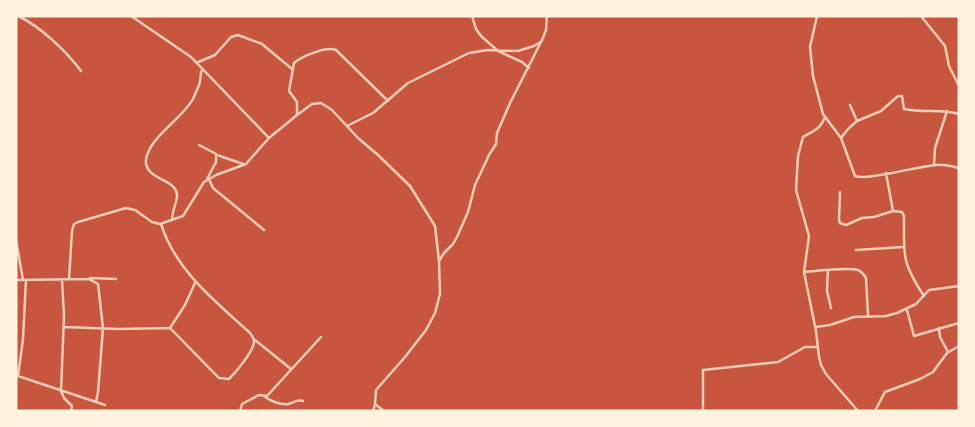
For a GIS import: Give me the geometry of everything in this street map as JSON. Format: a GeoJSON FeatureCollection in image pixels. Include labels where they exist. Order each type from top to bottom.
{"type":"FeatureCollection","features":[{"type":"Feature","properties":{"kind":"street"},"geometry":{"type":"LineString","coordinates":[[18,16],[54,42],[73,60],[81,71]]}},
{"type":"Feature","properties":{"kind":"street"},"geometry":{"type":"LineString","coordinates":[[131,16],[191,57],[269,138]]}},
{"type":"Feature","properties":{"kind":"street"},"geometry":{"type":"LineString","coordinates":[[472,16],[476,29],[498,51],[522,62],[529,68]]}},
{"type":"Feature","properties":{"kind":"street"},"geometry":{"type":"LineString","coordinates":[[439,261],[457,237],[468,212],[475,185],[496,144],[497,132],[512,97],[529,68],[542,40],[546,30],[547,16]]}},
{"type":"Feature","properties":{"kind":"street"},"geometry":{"type":"LineString","coordinates":[[817,16],[810,51],[813,76],[825,117],[842,138],[855,176],[863,177],[934,165],[959,168]]}},
{"type":"Feature","properties":{"kind":"street"},"geometry":{"type":"LineString","coordinates":[[921,16],[945,46],[949,66],[959,86]]}},
{"type":"Feature","properties":{"kind":"street"},"geometry":{"type":"LineString","coordinates":[[196,63],[215,55],[231,37],[238,35],[262,44],[292,69]]}},
{"type":"Feature","properties":{"kind":"street"},"geometry":{"type":"LineString","coordinates":[[347,126],[370,115],[408,83],[460,57],[476,51],[518,51],[534,46],[542,40]]}},
{"type":"Feature","properties":{"kind":"street"},"geometry":{"type":"LineString","coordinates":[[297,115],[297,102],[289,91],[294,63],[305,56],[334,48],[388,101]]}},
{"type":"Feature","properties":{"kind":"street"},"geometry":{"type":"LineString","coordinates":[[172,220],[172,212],[177,197],[176,191],[169,183],[162,181],[148,169],[146,158],[159,136],[193,99],[200,84],[202,70]]}},
{"type":"Feature","properties":{"kind":"street"},"geometry":{"type":"LineString","coordinates":[[842,138],[848,129],[858,121],[881,111],[898,96],[902,96],[904,109],[928,112],[946,111],[959,114]]}},
{"type":"Feature","properties":{"kind":"street"},"geometry":{"type":"LineString","coordinates":[[208,179],[245,164],[269,138],[297,115],[312,104],[321,103],[332,110],[410,186],[435,226],[440,294],[435,313],[426,330],[406,357],[380,384],[375,394],[373,411]]}},
{"type":"Feature","properties":{"kind":"street"},"geometry":{"type":"LineString","coordinates":[[850,105],[858,121]]}},
{"type":"Feature","properties":{"kind":"street"},"geometry":{"type":"LineString","coordinates":[[934,165],[936,148],[946,111]]}},
{"type":"Feature","properties":{"kind":"street"},"geometry":{"type":"LineString","coordinates":[[825,117],[819,128],[804,137],[798,156],[796,190],[809,236],[804,272],[823,370],[858,411]]}},
{"type":"Feature","properties":{"kind":"street"},"geometry":{"type":"LineString","coordinates":[[199,145],[230,160],[245,164]]}},
{"type":"Feature","properties":{"kind":"street"},"geometry":{"type":"LineString","coordinates":[[69,279],[74,224],[126,208],[135,210],[152,222],[161,224],[183,216],[200,187],[208,179],[216,162],[216,154]]}},
{"type":"Feature","properties":{"kind":"street"},"geometry":{"type":"LineString","coordinates":[[886,173],[893,211]]}},
{"type":"Feature","properties":{"kind":"street"},"geometry":{"type":"LineString","coordinates":[[208,179],[213,188],[264,230]]}},
{"type":"Feature","properties":{"kind":"street"},"geometry":{"type":"LineString","coordinates":[[840,192],[839,220],[846,225],[862,218],[874,217],[893,211],[902,212],[904,216],[903,247],[907,268],[924,296]]}},
{"type":"Feature","properties":{"kind":"street"},"geometry":{"type":"LineString","coordinates":[[64,327],[170,328],[219,378],[229,379],[254,346],[253,339],[250,333],[195,283],[172,251],[161,224]]}},
{"type":"Feature","properties":{"kind":"street"},"geometry":{"type":"LineString","coordinates":[[16,240],[24,280],[23,339],[17,375],[105,405]]}},
{"type":"Feature","properties":{"kind":"street"},"geometry":{"type":"LineString","coordinates":[[856,250],[903,247]]}},
{"type":"Feature","properties":{"kind":"street"},"geometry":{"type":"LineString","coordinates":[[828,270],[827,291],[830,308]]}},
{"type":"Feature","properties":{"kind":"street"},"geometry":{"type":"LineString","coordinates":[[804,272],[858,270],[864,274],[866,278],[868,316]]}},
{"type":"Feature","properties":{"kind":"street"},"geometry":{"type":"LineString","coordinates":[[89,279],[96,282],[99,287],[102,328],[96,402]]}},
{"type":"Feature","properties":{"kind":"street"},"geometry":{"type":"LineString","coordinates":[[16,280],[116,279]]}},
{"type":"Feature","properties":{"kind":"street"},"geometry":{"type":"LineString","coordinates":[[62,280],[64,327],[61,391],[64,398],[72,406],[71,411]]}},
{"type":"Feature","properties":{"kind":"street"},"geometry":{"type":"LineString","coordinates":[[170,328],[185,305],[195,283]]}},
{"type":"Feature","properties":{"kind":"street"},"geometry":{"type":"LineString","coordinates":[[816,327],[830,325],[850,318],[886,316],[907,310],[916,304],[929,290],[959,286]]}},
{"type":"Feature","properties":{"kind":"street"},"geometry":{"type":"LineString","coordinates":[[907,310],[914,336],[959,323]]}},
{"type":"Feature","properties":{"kind":"street"},"geometry":{"type":"LineString","coordinates":[[939,328],[940,337],[948,352]]}},
{"type":"Feature","properties":{"kind":"street"},"geometry":{"type":"LineString","coordinates":[[264,396],[267,396],[322,337]]}},
{"type":"Feature","properties":{"kind":"street"},"geometry":{"type":"LineString","coordinates":[[253,339],[291,369]]}},
{"type":"Feature","properties":{"kind":"street"},"geometry":{"type":"LineString","coordinates":[[875,411],[885,392],[933,372],[948,352],[959,346]]}},
{"type":"Feature","properties":{"kind":"street"},"geometry":{"type":"LineString","coordinates":[[703,411],[703,370],[778,362],[805,348],[818,347]]}},
{"type":"Feature","properties":{"kind":"street"},"geometry":{"type":"LineString","coordinates":[[236,411],[240,410],[242,404],[246,401],[259,395],[285,404],[296,400],[303,401]]}},
{"type":"Feature","properties":{"kind":"street"},"geometry":{"type":"LineString","coordinates":[[375,404],[384,411]]}}]}
